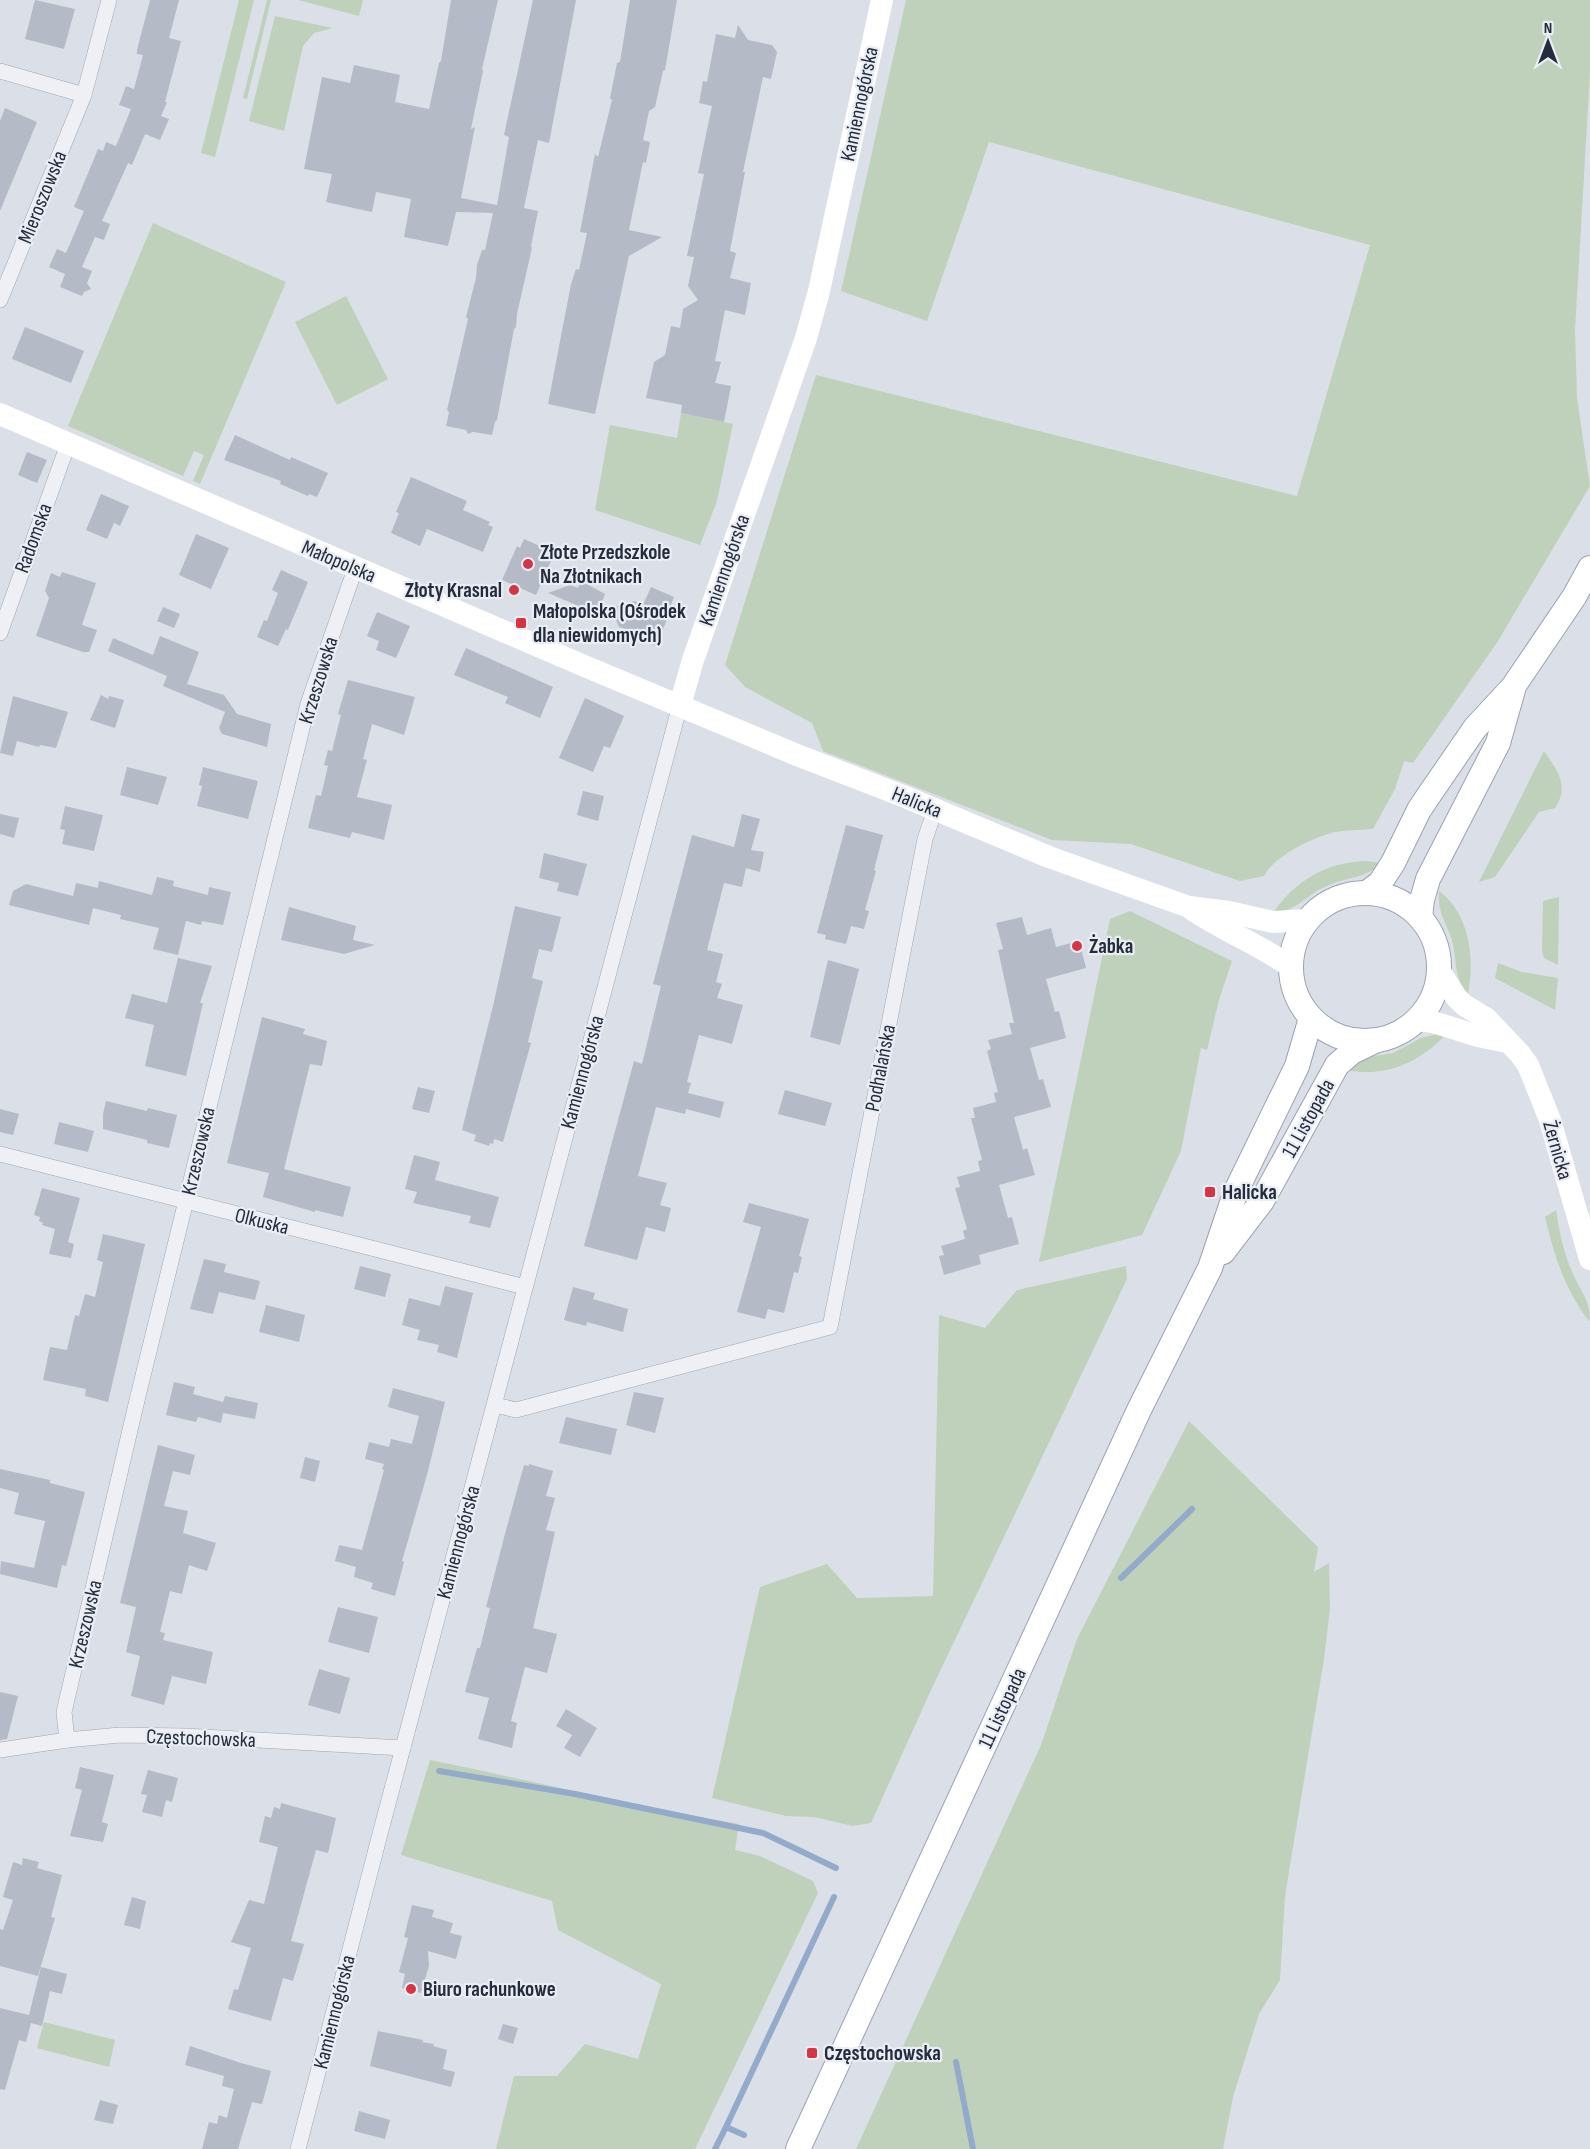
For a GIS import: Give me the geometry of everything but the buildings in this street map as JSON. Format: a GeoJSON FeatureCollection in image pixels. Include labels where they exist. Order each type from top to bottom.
{"type":"FeatureCollection","features":[{"type":"Feature","properties":{"kind":"main road"},"geometry":{"type":"LineString","coordinates":[[1368,892],[1380,883],[1395,859],[1419,810],[1475,728],[1514,687],[1574,597],[1590,568]]}},
{"type":"Feature","properties":{"kind":"main road"},"geometry":{"type":"LineString","coordinates":[[1420,916],[1428,879],[1498,743],[1514,687]]}},
{"type":"Feature","properties":{"kind":"main road"},"geometry":{"type":"LineString","coordinates":[[1368,892],[1396,899],[1420,916],[1431,932],[1438,950],[1440,970],[1435,992],[1417,1020],[1405,1030],[1391,1037],[1361,1041],[1334,1035],[1311,1018],[1300,1003],[1293,985],[1290,966],[1292,950],[1298,934],[1319,908],[1334,899],[1368,892]]}},
{"type":"Feature","properties":{"kind":"main road","name":"11 Listopada"},"geometry":{"type":"LineString","coordinates":[[798,2149],[1139,1410],[1210,1268],[1236,1191],[1297,1066],[1311,1018]]}},
{"type":"Feature","properties":{"kind":"main road","name":"11 Listopada"},"geometry":{"type":"LineString","coordinates":[[1210,1268],[1262,1201],[1337,1065],[1353,1052],[1376,1040]]}},
{"type":"Feature","properties":{"kind":"street","name":"Mieroszowska"},"geometry":{"type":"LineString","coordinates":[[0,300],[84,95],[109,0]]}},
{"type":"Feature","properties":{"kind":"street","name":"Kamiennogórska"},"geometry":{"type":"LineString","coordinates":[[298,2149],[680,705],[700,639],[806,338],[819,291],[882,0]]}},
{"type":"Feature","properties":{"kind":"street"},"geometry":{"type":"LineString","coordinates":[[0,71],[84,95]]}},
{"type":"Feature","properties":{"kind":"street","name":"Małopolska"},"geometry":{"type":"LineString","coordinates":[[0,414],[355,568],[680,705]]}},
{"type":"Feature","properties":{"kind":"street","name":"Radomska"},"geometry":{"type":"LineString","coordinates":[[0,633],[68,444]]}},
{"type":"Feature","properties":{"kind":"street","name":"Krzeszowska"},"geometry":{"type":"LineString","coordinates":[[67,1740],[64,1712],[308,704],[355,568]]}},
{"type":"Feature","properties":{"kind":"street","name":"Halicka"},"geometry":{"type":"LineString","coordinates":[[680,705],[1049,857],[1190,908],[1224,930],[1290,966]]}},
{"type":"Feature","properties":{"kind":"street","name":"Podhalańska"},"geometry":{"type":"LineString","coordinates":[[495,1405],[516,1410],[830,1327],[925,839],[934,810]]}},
{"type":"Feature","properties":{"kind":"street","name":"Halicka"},"geometry":{"type":"LineString","coordinates":[[1190,908],[1230,912],[1273,922],[1307,920]]}},
{"type":"Feature","properties":{"kind":"street"},"geometry":{"type":"LineString","coordinates":[[1440,970],[1456,997],[1464,1005],[1487,1019],[1507,1042]]}},
{"type":"Feature","properties":{"kind":"street"},"geometry":{"type":"LineString","coordinates":[[1417,1020],[1507,1042]]}},
{"type":"Feature","properties":{"kind":"street","name":"Żernicka"},"geometry":{"type":"LineString","coordinates":[[1507,1042],[1520,1054],[1534,1077],[1550,1120],[1590,1259]]}},
{"type":"Feature","properties":{"kind":"street","name":"Olkuska"},"geometry":{"type":"LineString","coordinates":[[0,1154],[525,1287]]}},
{"type":"Feature","properties":{"kind":"street","name":"Częstochowska"},"geometry":{"type":"LineString","coordinates":[[0,1750],[120,1735],[185,1736],[403,1748]]}},
{"type":"Feature","properties":{"kind":"green space"},"geometry":{"type":"Polygon","coordinates":[[[239,0],[254,0],[215,157],[201,153],[239,0]]]}},
{"type":"Feature","properties":{"kind":"green space"},"geometry":{"type":"Polygon","coordinates":[[[267,0],[271,0],[247,99],[243,98],[267,0]]]}},
{"type":"Feature","properties":{"kind":"green space"},"geometry":{"type":"Polygon","coordinates":[[[298,0],[363,0],[359,16],[298,0]]]}},
{"type":"Feature","properties":{"kind":"green space"},"geometry":{"type":"Polygon","coordinates":[[[906,0],[1590,0],[1590,73],[1575,330],[1577,398],[1590,486],[1498,641],[1413,763],[1404,761],[1395,789],[1373,829],[1335,832],[1316,838],[1276,861],[1264,876],[1240,881],[1131,844],[1052,840],[823,751],[812,723],[745,687],[725,665],[816,375],[1297,496],[1370,245],[989,142],[927,321],[841,291],[906,0]]]}},
{"type":"Feature","properties":{"kind":"green space"},"geometry":{"type":"Polygon","coordinates":[[[275,16],[333,28],[314,33],[303,46],[284,131],[249,121],[275,16]]]}},
{"type":"Feature","properties":{"kind":"green space"},"geometry":{"type":"Polygon","coordinates":[[[153,223],[286,282],[200,484],[193,481],[204,455],[194,451],[183,476],[68,426],[153,223]]]}},
{"type":"Feature","properties":{"kind":"green space"},"geometry":{"type":"Polygon","coordinates":[[[346,296],[388,379],[337,405],[295,322],[346,296]]]}},
{"type":"Feature","properties":{"kind":"green space"},"geometry":{"type":"Polygon","coordinates":[[[681,413],[733,424],[717,501],[700,545],[595,510],[610,425],[677,438],[681,413]]]}},
{"type":"Feature","properties":{"kind":"green space"},"geometry":{"type":"Polygon","coordinates":[[[1544,751],[1560,778],[1562,785],[1559,800],[1555,808],[1539,812],[1495,877],[1479,882],[1544,751]]]}},
{"type":"Feature","properties":{"kind":"green space"},"geometry":{"type":"Polygon","coordinates":[[[1366,861],[1382,863],[1362,875],[1319,890],[1290,909],[1273,913],[1291,892],[1313,875],[1338,865],[1366,861]]]}},
{"type":"Feature","properties":{"kind":"green space"},"geometry":{"type":"Polygon","coordinates":[[[1439,891],[1458,912],[1468,938],[1471,966],[1468,994],[1457,974],[1454,948],[1441,911],[1439,891]]]}},
{"type":"Feature","properties":{"kind":"green space"},"geometry":{"type":"Polygon","coordinates":[[[1559,897],[1558,965],[1544,958],[1542,951],[1543,901],[1559,897]]]}},
{"type":"Feature","properties":{"kind":"green space"},"geometry":{"type":"Polygon","coordinates":[[[1130,911],[1232,961],[1219,1000],[1207,1050],[1201,1048],[1181,1151],[1142,1235],[1039,1262],[1110,919],[1130,911]]]}},
{"type":"Feature","properties":{"kind":"green space"},"geometry":{"type":"Polygon","coordinates":[[[1498,963],[1522,972],[1558,978],[1555,1010],[1495,978],[1498,963]]]}},
{"type":"Feature","properties":{"kind":"green space"},"geometry":{"type":"Polygon","coordinates":[[[1446,1034],[1425,1053],[1402,1066],[1375,1072],[1348,1070],[1353,1063],[1369,1057],[1393,1053],[1421,1038],[1446,1034]]]}},
{"type":"Feature","properties":{"kind":"green space"},"geometry":{"type":"Polygon","coordinates":[[[1556,1210],[1564,1250],[1587,1302],[1590,1322],[1567,1285],[1552,1245],[1545,1217],[1556,1210]]]}},
{"type":"Feature","properties":{"kind":"green space"},"geometry":{"type":"Polygon","coordinates":[[[1126,1266],[1127,1279],[931,1690],[871,1823],[853,1826],[814,1817],[786,1816],[712,1798],[760,1587],[827,1564],[857,1598],[933,1596],[939,1315],[985,1328],[1017,1290],[1126,1266]]]}},
{"type":"Feature","properties":{"kind":"green space"},"geometry":{"type":"Polygon","coordinates":[[[1189,1421],[1318,1547],[1314,1572],[1329,1563],[1330,1609],[1324,1659],[1285,1896],[1280,1980],[1259,2014],[1233,2097],[1223,2149],[856,2149],[1041,1745],[1077,1639],[1189,1421]]]}},
{"type":"Feature","properties":{"kind":"green space"},"geometry":{"type":"Polygon","coordinates":[[[430,1760],[739,1824],[735,1850],[760,1856],[813,1881],[818,1893],[695,2149],[496,2149],[514,2076],[557,2076],[585,2044],[638,2059],[661,1984],[558,1930],[552,1901],[401,1855],[430,1760]]]}},
{"type":"Feature","properties":{"kind":"green space"},"geometry":{"type":"Polygon","coordinates":[[[44,2022],[115,2040],[109,2067],[37,2048],[44,2022]]]}},
{"type":"Feature","properties":{"kind":"waterway"},"geometry":{"type":"LineString","coordinates":[[1121,1578],[1192,1509]]}},
{"type":"Feature","properties":{"kind":"waterway"},"geometry":{"type":"LineString","coordinates":[[439,1771],[575,1794],[763,1833],[836,1868]]}},
{"type":"Feature","properties":{"kind":"waterway"},"geometry":{"type":"LineString","coordinates":[[726,2127],[834,1897]]}},
{"type":"Feature","properties":{"kind":"waterway"},"geometry":{"type":"LineString","coordinates":[[956,2062],[973,2149]]}},
{"type":"Feature","properties":{"kind":"waterway"},"geometry":{"type":"LineString","coordinates":[[715,2149],[726,2127],[744,2135]]}},
{"type":"Feature","properties":{"kind":"place","name":"Złote Przedszkole Na Złotnikach"},"geometry":{"type":"Point","coordinates":[528,564]}},
{"type":"Feature","properties":{"kind":"place","name":"Złoty Krasnal"},"geometry":{"type":"Point","coordinates":[514,590]}},
{"type":"Feature","properties":{"kind":"place","name":"Małopolska (Ośrodek dla niewidomych)"},"geometry":{"type":"Point","coordinates":[521,623]}},
{"type":"Feature","properties":{"kind":"place","name":"Żabka"},"geometry":{"type":"Point","coordinates":[1077,946]}},
{"type":"Feature","properties":{"kind":"place","name":"Halicka"},"geometry":{"type":"Point","coordinates":[1210,1192]}},
{"type":"Feature","properties":{"kind":"place","name":"Biuro rachunkowe"},"geometry":{"type":"Point","coordinates":[411,1989]}},
{"type":"Feature","properties":{"kind":"place","name":"Częstochowska"},"geometry":{"type":"Point","coordinates":[812,2053]}}]}
